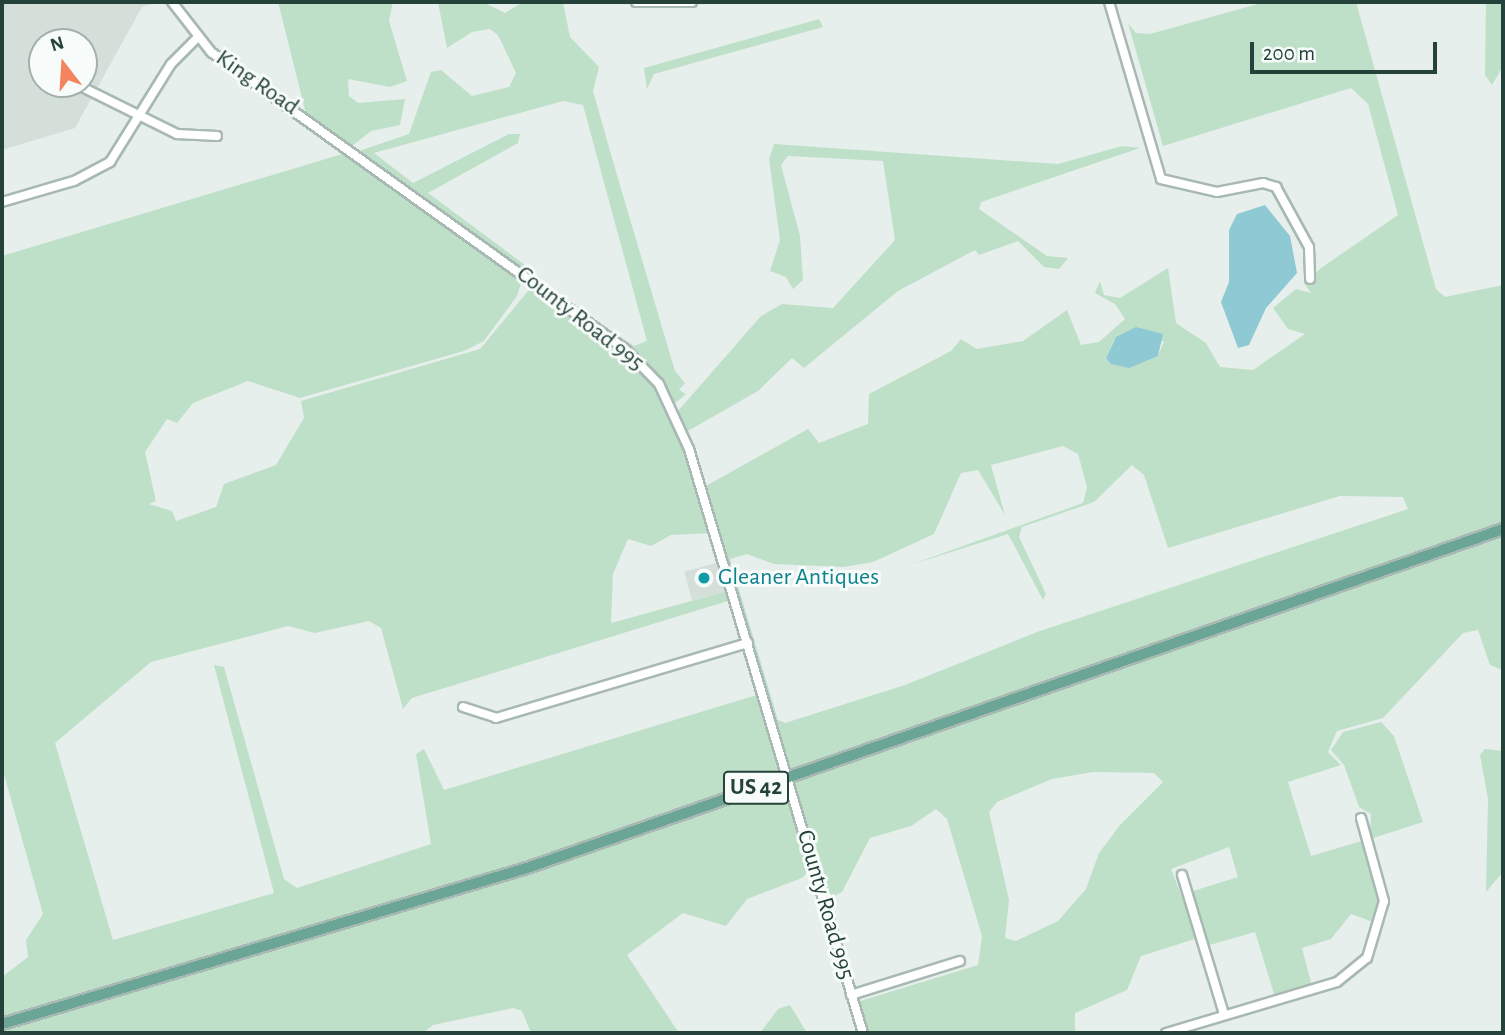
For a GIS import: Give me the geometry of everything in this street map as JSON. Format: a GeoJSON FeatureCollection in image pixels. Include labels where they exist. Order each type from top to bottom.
{"type":"FeatureCollection","features":[{"type":"Feature","properties":{"kind":"main road","name":"US 42"},"geometry":{"type":"LineString","coordinates":[[2,1024],[527,868],[1503,529]]}},
{"type":"Feature","properties":{"kind":"street","name":"King Road"},"geometry":{"type":"LineString","coordinates":[[172,2],[196,39],[355,151]]}},
{"type":"Feature","properties":{"kind":"street"},"geometry":{"type":"LineString","coordinates":[[639,3],[692,2]]}},
{"type":"Feature","properties":{"kind":"street"},"geometry":{"type":"LineString","coordinates":[[1109,2],[1161,179],[1217,192],[1263,183],[1276,187],[1309,247],[1310,279]]}},
{"type":"Feature","properties":{"kind":"street"},"geometry":{"type":"LineString","coordinates":[[2,202],[102,168],[140,115],[171,64],[196,39]]}},
{"type":"Feature","properties":{"kind":"street"},"geometry":{"type":"LineString","coordinates":[[98,95],[177,134],[218,136]]}},
{"type":"Feature","properties":{"kind":"street","name":"County Road 995"},"geometry":{"type":"LineString","coordinates":[[355,151],[625,349],[659,384],[686,441],[863,1033]]}},
{"type":"Feature","properties":{"kind":"street"},"geometry":{"type":"LineString","coordinates":[[463,707],[496,718],[748,643]]}},
{"type":"Feature","properties":{"kind":"street"},"geometry":{"type":"LineString","coordinates":[[1166,1033],[1337,982],[1367,958],[1384,901],[1360,818]]}},
{"type":"Feature","properties":{"kind":"street"},"geometry":{"type":"LineString","coordinates":[[1182,875],[1224,1014]]}},
{"type":"Feature","properties":{"kind":"street"},"geometry":{"type":"LineString","coordinates":[[852,995],[960,961]]}},
{"type":"Feature","properties":{"kind":"shaded area"},"geometry":{"type":"Polygon","coordinates":[[[2,2],[161,2],[142,7],[98,86],[98,28],[28,28],[28,98],[92,98],[75,128],[2,150],[2,2]]]}},
{"type":"Feature","properties":{"kind":"shaded area"},"geometry":{"type":"Polygon","coordinates":[[[720,562],[728,591],[692,601],[684,572],[720,562]]]}},
{"type":"Feature","properties":{"kind":"green space"},"geometry":{"type":"Polygon","coordinates":[[[278,2],[393,2],[389,21],[407,81],[390,87],[348,79],[349,96],[358,103],[405,99],[400,125],[371,131],[352,146],[306,114],[278,2]]]}},
{"type":"Feature","properties":{"kind":"green space"},"geometry":{"type":"Polygon","coordinates":[[[438,2],[483,2],[505,13],[523,2],[563,2],[570,37],[599,67],[593,91],[675,371],[685,383],[679,390],[686,394],[674,404],[637,355],[563,299],[634,346],[647,341],[583,105],[563,101],[374,153],[413,183],[509,134],[520,134],[518,143],[428,193],[525,265],[521,268],[359,151],[409,134],[431,72],[441,70],[472,96],[509,87],[516,73],[498,35],[490,29],[472,32],[447,48],[438,2]]]}},
{"type":"Feature","properties":{"kind":"green space"},"geometry":{"type":"Polygon","coordinates":[[[1265,2],[1356,2],[1436,289],[1445,297],[1503,285],[1503,528],[790,772],[704,487],[808,429],[819,443],[868,424],[869,394],[951,351],[961,339],[977,349],[1023,341],[1067,310],[1081,345],[1099,342],[1125,319],[1115,304],[1095,293],[1100,281],[1104,295],[1120,298],[1168,268],[1176,323],[1206,343],[1220,367],[1253,370],[1305,334],[1288,329],[1273,308],[1296,289],[1311,293],[1304,283],[1321,268],[1398,215],[1368,104],[1351,88],[1163,146],[1128,23],[1136,33],[1150,34],[1265,2]],[[1114,340],[1106,358],[1111,364],[1158,356],[1164,341],[1114,340]],[[1063,446],[991,465],[1005,515],[978,470],[961,473],[934,534],[873,562],[843,567],[774,564],[747,554],[730,559],[778,720],[785,723],[905,685],[1037,632],[1408,509],[1403,497],[1340,496],[1168,548],[1144,475],[1132,465],[1094,502],[1022,527],[1019,537],[1046,594],[1043,600],[1008,534],[910,565],[1083,503],[1087,487],[1078,454],[1063,446]]]}},
{"type":"Feature","properties":{"kind":"green space"},"geometry":{"type":"Polygon","coordinates":[[[1486,2],[1503,2],[1503,66],[1492,85],[1485,75],[1486,2]]]}},
{"type":"Feature","properties":{"kind":"green space"},"geometry":{"type":"Polygon","coordinates":[[[819,19],[823,27],[654,74],[647,89],[644,68],[819,19]]]}},
{"type":"Feature","properties":{"kind":"green space"},"geometry":{"type":"Polygon","coordinates":[[[774,144],[1058,164],[1122,146],[1140,148],[981,202],[979,209],[1047,256],[1068,258],[1059,269],[1044,267],[1018,241],[979,255],[975,250],[898,291],[804,368],[792,358],[758,391],[686,432],[678,411],[761,316],[782,304],[833,308],[895,240],[883,161],[788,156],[781,165],[800,236],[803,280],[793,289],[786,277],[770,271],[780,240],[769,159],[774,144]]]}},
{"type":"Feature","properties":{"kind":"green space"},"geometry":{"type":"Polygon","coordinates":[[[349,152],[523,277],[517,296],[484,341],[464,351],[300,398],[248,381],[193,403],[177,423],[167,419],[145,452],[156,501],[149,504],[172,511],[176,521],[216,507],[224,484],[276,465],[304,418],[301,401],[480,349],[533,285],[651,379],[682,439],[711,533],[671,535],[651,546],[628,539],[613,574],[611,623],[728,591],[731,600],[412,698],[403,709],[381,628],[369,621],[315,633],[288,626],[151,662],[55,743],[113,940],[274,893],[214,665],[224,667],[284,879],[297,888],[431,844],[416,754],[424,749],[444,790],[760,694],[783,774],[546,858],[2,1020],[2,977],[28,957],[26,940],[43,914],[2,767],[2,256],[349,152]]]}},
{"type":"Feature","properties":{"kind":"green space"},"geometry":{"type":"Polygon","coordinates":[[[1503,530],[1503,670],[1490,665],[1478,630],[1463,633],[1383,718],[1337,731],[1328,752],[1341,765],[1288,782],[1311,856],[1365,840],[1381,898],[1379,924],[1351,914],[1331,939],[1302,948],[1312,986],[1275,997],[1255,932],[1206,946],[1190,892],[1238,877],[1229,847],[1171,869],[1198,938],[1141,956],[1127,990],[1075,1013],[1075,1033],[866,1033],[857,1002],[978,965],[982,936],[947,819],[936,809],[911,826],[870,838],[842,892],[827,900],[791,778],[1503,530]],[[1093,772],[1052,779],[997,802],[989,812],[1009,900],[1005,938],[1016,941],[1058,921],[1086,889],[1099,853],[1120,825],[1163,782],[1154,773],[1093,772]]]}},
{"type":"Feature","properties":{"kind":"green space"},"geometry":{"type":"Polygon","coordinates":[[[1381,722],[1394,736],[1423,822],[1370,839],[1371,814],[1359,807],[1344,765],[1331,750],[1343,732],[1381,722]]]}},
{"type":"Feature","properties":{"kind":"green space"},"geometry":{"type":"Polygon","coordinates":[[[1485,749],[1503,751],[1503,872],[1486,892],[1488,799],[1480,755],[1485,749]]]}},
{"type":"Feature","properties":{"kind":"green space"},"geometry":{"type":"Polygon","coordinates":[[[786,780],[810,869],[802,878],[747,899],[726,926],[683,913],[627,955],[679,1033],[531,1033],[522,1011],[513,1008],[433,1025],[423,1033],[2,1033],[2,1027],[338,929],[786,780]]]}},
{"type":"Feature","properties":{"kind":"green space"},"geometry":{"type":"Polygon","coordinates":[[[790,1005],[807,1033],[760,1033],[778,1009],[790,1005]]]}},
{"type":"Feature","properties":{"kind":"water"},"geometry":{"type":"Polygon","coordinates":[[[1265,205],[1290,236],[1297,273],[1266,308],[1249,345],[1238,348],[1221,302],[1229,282],[1229,230],[1237,214],[1265,205]]]}},
{"type":"Feature","properties":{"kind":"water"},"geometry":{"type":"Polygon","coordinates":[[[1136,327],[1163,334],[1158,356],[1129,368],[1111,364],[1106,358],[1116,337],[1136,327]]]}},
{"type":"Feature","properties":{"kind":"place","name":"Gleaner Antiques"},"geometry":{"type":"Point","coordinates":[704,578]}}]}
